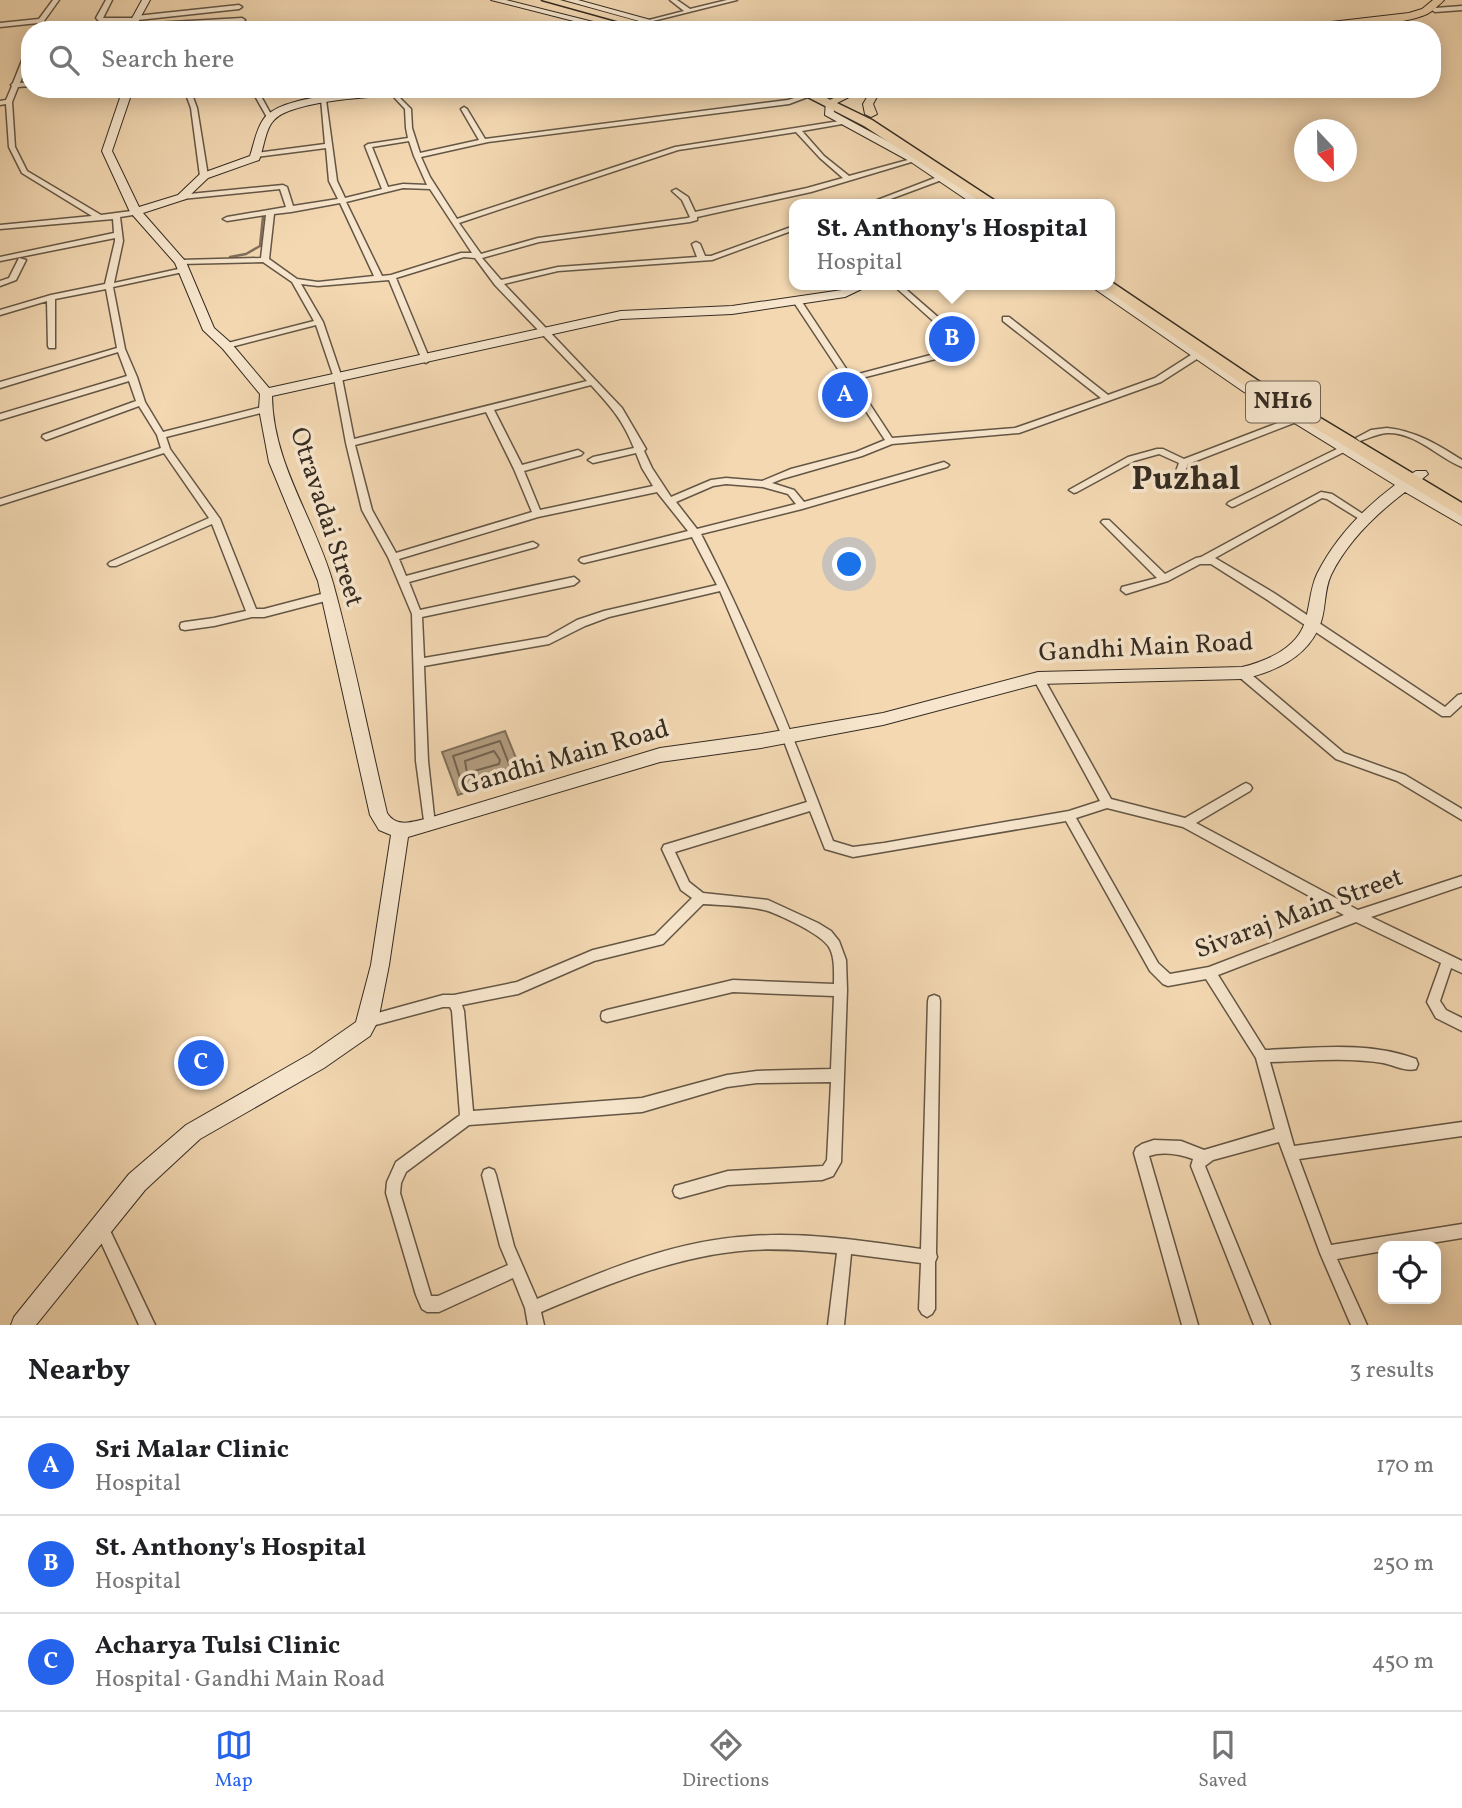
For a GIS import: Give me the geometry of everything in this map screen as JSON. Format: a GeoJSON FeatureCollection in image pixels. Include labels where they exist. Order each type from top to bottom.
{"type":"FeatureCollection","features":[{"type":"Feature","properties":{"kind":"highway"},"geometry":{"type":"LineString","coordinates":[[527,0],[596,9],[622,21]]}},
{"type":"Feature","properties":{"kind":"highway"},"geometry":{"type":"LineString","coordinates":[[547,0],[596,9],[635,21]]}},
{"type":"Feature","properties":{"kind":"highway"},"geometry":{"type":"LineString","coordinates":[[830,98],[986,199]]}},
{"type":"Feature","properties":{"kind":"highway"},"geometry":{"type":"LineString","coordinates":[[832,98],[871,114],[999,199]]}},
{"type":"Feature","properties":{"kind":"highway","name":"NH16"},"geometry":{"type":"LineString","coordinates":[[1115,278],[1264,380],[1360,438],[1411,480],[1462,498]]}},
{"type":"Feature","properties":{"kind":"highway","name":"NH16"},"geometry":{"type":"LineString","coordinates":[[1115,290],[1251,383],[1462,511]]}},
{"type":"Feature","properties":{"kind":"main road"},"geometry":{"type":"LineString","coordinates":[[1367,21],[1411,16],[1449,0]]}},
{"type":"Feature","properties":{"kind":"main road"},"geometry":{"type":"LineString","coordinates":[[1407,21],[1423,19],[1437,5]]}},
{"type":"Feature","properties":{"kind":"main road"},"geometry":{"type":"LineString","coordinates":[[871,98],[867,106],[871,114]]}},
{"type":"Feature","properties":{"kind":"street"},"geometry":{"type":"LineString","coordinates":[[41,21],[56,0]]}},
{"type":"Feature","properties":{"kind":"street"},"geometry":{"type":"LineString","coordinates":[[107,21],[99,18],[109,0]]}},
{"type":"Feature","properties":{"kind":"street"},"geometry":{"type":"LineString","coordinates":[[137,21],[146,0]]}},
{"type":"Feature","properties":{"kind":"street"},"geometry":{"type":"LineString","coordinates":[[495,0],[583,21]]}},
{"type":"Feature","properties":{"kind":"street"},"geometry":{"type":"LineString","coordinates":[[568,0],[651,21],[734,0]]}},
{"type":"Feature","properties":{"kind":"street"},"geometry":{"type":"LineString","coordinates":[[596,9],[615,0]]}},
{"type":"Feature","properties":{"kind":"street"},"geometry":{"type":"LineString","coordinates":[[673,0],[687,10]]}},
{"type":"Feature","properties":{"kind":"street"},"geometry":{"type":"LineString","coordinates":[[146,21],[238,3],[242,20],[207,21]]}},
{"type":"Feature","properties":{"kind":"street"},"geometry":{"type":"LineString","coordinates":[[1437,5],[1462,8]]}},
{"type":"Feature","properties":{"kind":"street"},"geometry":{"type":"LineString","coordinates":[[0,25],[21,23]]}},
{"type":"Feature","properties":{"kind":"street"},"geometry":{"type":"LineString","coordinates":[[21,70],[9,102],[12,147],[24,172],[99,218]]}},
{"type":"Feature","properties":{"kind":"street"},"geometry":{"type":"LineString","coordinates":[[15,85],[21,85]]}},
{"type":"Feature","properties":{"kind":"street"},"geometry":{"type":"LineString","coordinates":[[125,98],[107,151],[136,212],[181,266],[209,330],[227,346],[266,393],[546,334],[621,315],[732,310],[852,290]]}},
{"type":"Feature","properties":{"kind":"street"},"geometry":{"type":"LineString","coordinates":[[190,98],[204,176]]}},
{"type":"Feature","properties":{"kind":"street"},"geometry":{"type":"LineString","coordinates":[[259,98],[270,118]]}},
{"type":"Feature","properties":{"kind":"street"},"geometry":{"type":"LineString","coordinates":[[182,197],[204,176],[248,162],[256,155],[270,118],[286,106],[352,98]]}},
{"type":"Feature","properties":{"kind":"street"},"geometry":{"type":"LineString","coordinates":[[398,98],[408,109],[412,139],[426,177],[476,255],[498,283],[619,410],[659,488],[695,533],[723,587],[788,736],[829,845],[853,852],[1069,816],[1107,803],[1186,823],[1357,916],[1462,967]]}},
{"type":"Feature","properties":{"kind":"street"},"geometry":{"type":"LineString","coordinates":[[417,156],[483,141],[810,98]]}},
{"type":"Feature","properties":{"kind":"street"},"geometry":{"type":"LineString","coordinates":[[826,98],[829,113],[915,160],[973,199]]}},
{"type":"Feature","properties":{"kind":"street"},"geometry":{"type":"LineString","coordinates":[[323,100],[333,181],[379,278]]}},
{"type":"Feature","properties":{"kind":"street"},"geometry":{"type":"LineString","coordinates":[[0,103],[9,102]]}},
{"type":"Feature","properties":{"kind":"street"},"geometry":{"type":"LineString","coordinates":[[464,109],[483,141]]}},
{"type":"Feature","properties":{"kind":"street"},"geometry":{"type":"LineString","coordinates":[[455,222],[677,148],[846,122]]}},
{"type":"Feature","properties":{"kind":"street"},"geometry":{"type":"LineString","coordinates":[[797,129],[821,157],[848,179]]}},
{"type":"Feature","properties":{"kind":"street"},"geometry":{"type":"LineString","coordinates":[[0,142],[12,139]]}},
{"type":"Feature","properties":{"kind":"street"},"geometry":{"type":"LineString","coordinates":[[386,190],[368,146],[412,139]]}},
{"type":"Feature","properties":{"kind":"street"},"geometry":{"type":"LineString","coordinates":[[256,155],[329,146]]}},
{"type":"Feature","properties":{"kind":"street"},"geometry":{"type":"LineString","coordinates":[[693,215],[760,202],[915,160]]}},
{"type":"Feature","properties":{"kind":"street"},"geometry":{"type":"LineString","coordinates":[[227,219],[344,200],[403,186],[426,177]]}},
{"type":"Feature","properties":{"kind":"street"},"geometry":{"type":"LineString","coordinates":[[885,199],[943,178]]}},
{"type":"Feature","properties":{"kind":"street"},"geometry":{"type":"LineString","coordinates":[[403,186],[433,187]]}},
{"type":"Feature","properties":{"kind":"street"},"geometry":{"type":"LineString","coordinates":[[0,227],[116,216],[182,197],[283,187],[291,210]]}},
{"type":"Feature","properties":{"kind":"street"},"geometry":{"type":"LineString","coordinates":[[0,313],[51,297],[109,286],[181,266],[265,260],[296,281],[318,284],[392,277],[464,255],[476,255],[538,240],[694,218],[685,199],[676,191]]}},
{"type":"Feature","properties":{"kind":"street"},"geometry":{"type":"LineString","coordinates":[[265,260],[270,214]]}},
{"type":"Feature","properties":{"kind":"street"},"geometry":{"type":"LineString","coordinates":[[116,216],[118,235],[109,286],[121,349],[141,402],[161,435],[166,449],[215,519],[252,613]]}},
{"type":"Feature","properties":{"kind":"street"},"geometry":{"type":"LineString","coordinates":[[498,283],[558,269],[722,256],[789,230]]}},
{"type":"Feature","properties":{"kind":"street"},"geometry":{"type":"LineString","coordinates":[[0,259],[118,235]]}},
{"type":"Feature","properties":{"kind":"street"},"geometry":{"type":"LineString","coordinates":[[696,244],[702,259]]}},
{"type":"Feature","properties":{"kind":"street"},"geometry":{"type":"LineString","coordinates":[[0,285],[12,280],[22,260]]}},
{"type":"Feature","properties":{"kind":"street"},"geometry":{"type":"LineString","coordinates":[[392,277],[426,360]]}},
{"type":"Feature","properties":{"kind":"street"},"geometry":{"type":"LineString","coordinates":[[296,281],[319,322],[338,378],[350,443],[367,510],[393,557],[417,614],[422,761],[429,825]]}},
{"type":"Feature","properties":{"kind":"street"},"geometry":{"type":"LineString","coordinates":[[848,379],[960,350],[965,346],[903,290]]}},
{"type":"Feature","properties":{"kind":"street"},"geometry":{"type":"LineString","coordinates":[[1103,290],[1197,355],[1343,449],[1411,480],[1462,520]]}},
{"type":"Feature","properties":{"kind":"street"},"geometry":{"type":"LineString","coordinates":[[51,297],[52,346]]}},
{"type":"Feature","properties":{"kind":"street"},"geometry":{"type":"LineString","coordinates":[[797,301],[890,442]]}},
{"type":"Feature","properties":{"kind":"street"},"geometry":{"type":"LineString","coordinates":[[1006,319],[1108,399]]}},
{"type":"Feature","properties":{"kind":"street"},"geometry":{"type":"LineString","coordinates":[[227,346],[319,322]]}},
{"type":"Feature","properties":{"kind":"street"},"geometry":{"type":"LineString","coordinates":[[0,385],[121,349]]}},
{"type":"Feature","properties":{"kind":"street"},"geometry":{"type":"LineString","coordinates":[[763,484],[788,473],[872,451],[890,442],[1016,430],[1158,380],[1197,355]]}},
{"type":"Feature","properties":{"kind":"street"},"geometry":{"type":"LineString","coordinates":[[0,417],[133,377]]}},
{"type":"Feature","properties":{"kind":"street"},"geometry":{"type":"LineString","coordinates":[[350,443],[594,382]]}},
{"type":"Feature","properties":{"kind":"street","name":"Otravadai Street"},"geometry":{"type":"LineString","coordinates":[[266,393],[266,409],[276,462],[325,581],[379,815],[385,825],[400,831]]}},
{"type":"Feature","properties":{"kind":"street"},"geometry":{"type":"LineString","coordinates":[[46,437],[141,402]]}},
{"type":"Feature","properties":{"kind":"street"},"geometry":{"type":"LineString","coordinates":[[161,435],[266,409]]}},
{"type":"Feature","properties":{"kind":"street"},"geometry":{"type":"LineString","coordinates":[[489,409],[519,469],[537,514]]}},
{"type":"Feature","properties":{"kind":"street"},"geometry":{"type":"LineString","coordinates":[[1074,489],[1131,459],[1157,451],[1184,462],[1296,419]]}},
{"type":"Feature","properties":{"kind":"street"},"geometry":{"type":"LineString","coordinates":[[1360,438],[1377,429],[1395,429],[1462,464]]}},
{"type":"Feature","properties":{"kind":"street"},"geometry":{"type":"LineString","coordinates":[[0,502],[166,449]]}},
{"type":"Feature","properties":{"kind":"street"},"geometry":{"type":"LineString","coordinates":[[593,460],[641,449]]}},
{"type":"Feature","properties":{"kind":"street"},"geometry":{"type":"LineString","coordinates":[[1232,504],[1343,449]]}},
{"type":"Feature","properties":{"kind":"street"},"geometry":{"type":"LineString","coordinates":[[519,469],[578,453]]}},
{"type":"Feature","properties":{"kind":"street"},"geometry":{"type":"LineString","coordinates":[[1176,485],[1184,462]]}},
{"type":"Feature","properties":{"kind":"street"},"geometry":{"type":"LineString","coordinates":[[584,560],[803,506],[944,465]]}},
{"type":"Feature","properties":{"kind":"street","name":"Gandhi Main Road"},"geometry":{"type":"LineString","coordinates":[[400,831],[429,825],[660,755],[883,719],[1038,678],[1242,673],[1261,669],[1284,659],[1297,647],[1312,625],[1324,575],[1364,518],[1411,480]]}},
{"type":"Feature","properties":{"kind":"street"},"geometry":{"type":"LineString","coordinates":[[670,501],[711,483],[726,481],[763,484],[791,492],[803,506]]}},
{"type":"Feature","properties":{"kind":"street"},"geometry":{"type":"LineString","coordinates":[[393,557],[537,514],[659,488]]}},
{"type":"Feature","properties":{"kind":"street"},"geometry":{"type":"LineString","coordinates":[[1126,590],[1164,579],[1321,495],[1326,495],[1364,518]]}},
{"type":"Feature","properties":{"kind":"street"},"geometry":{"type":"LineString","coordinates":[[113,564],[215,519]]}},
{"type":"Feature","properties":{"kind":"street"},"geometry":{"type":"LineString","coordinates":[[1106,522],[1164,579]]}},
{"type":"Feature","properties":{"kind":"street"},"geometry":{"type":"LineString","coordinates":[[404,580],[533,545]]}},
{"type":"Feature","properties":{"kind":"street"},"geometry":{"type":"LineString","coordinates":[[1205,559],[1270,596],[1446,713],[1462,698]]}},
{"type":"Feature","properties":{"kind":"street"},"geometry":{"type":"LineString","coordinates":[[417,614],[574,581]]}},
{"type":"Feature","properties":{"kind":"street"},"geometry":{"type":"LineString","coordinates":[[419,663],[549,640],[581,623],[608,614],[723,587]]}},
{"type":"Feature","properties":{"kind":"street"},"geometry":{"type":"LineString","coordinates":[[185,626],[264,613],[329,596]]}},
{"type":"Feature","properties":{"kind":"street"},"geometry":{"type":"LineString","coordinates":[[1242,673],[1340,756],[1401,778],[1462,815]]}},
{"type":"Feature","properties":{"kind":"street"},"geometry":{"type":"LineString","coordinates":[[1038,678],[1107,803]]}},
{"type":"Feature","properties":{"kind":"street"},"geometry":{"type":"LineString","coordinates":[[1186,823],[1246,788]]}},
{"type":"Feature","properties":{"kind":"street"},"geometry":{"type":"LineString","coordinates":[[680,1191],[728,1178],[828,1171],[834,1162],[841,990],[835,945],[827,935],[768,905],[700,898],[685,886],[668,849],[813,805]]}},
{"type":"Feature","properties":{"kind":"street","name":"Sivaraj Main Street"},"geometry":{"type":"LineString","coordinates":[[1069,816],[1154,967],[1168,980],[1209,973],[1357,916],[1462,881]]}},
{"type":"Feature","properties":{"kind":"street"},"geometry":{"type":"LineString","coordinates":[[369,1021],[400,831]]}},
{"type":"Feature","properties":{"kind":"street"},"geometry":{"type":"LineString","coordinates":[[22,1325],[137,1182],[193,1132],[317,1061],[348,1041],[369,1021],[443,1001],[518,988],[593,956],[659,940],[700,898]]}},
{"type":"Feature","properties":{"kind":"street"},"geometry":{"type":"LineString","coordinates":[[1448,960],[1433,1002],[1441,1014],[1462,1025]]}},
{"type":"Feature","properties":{"kind":"street"},"geometry":{"type":"LineString","coordinates":[[1209,973],[1262,1056],[1283,1134],[1327,1254],[1359,1325]]}},
{"type":"Feature","properties":{"kind":"street"},"geometry":{"type":"LineString","coordinates":[[607,1016],[733,986],[841,990]]}},
{"type":"Feature","properties":{"kind":"street"},"geometry":{"type":"LineString","coordinates":[[454,1001],[458,1011],[467,1118]]}},
{"type":"Feature","properties":{"kind":"street"},"geometry":{"type":"LineString","coordinates":[[927,1310],[934,1001]]}},
{"type":"Feature","properties":{"kind":"street"},"geometry":{"type":"LineString","coordinates":[[1262,1056],[1355,1052],[1382,1054],[1411,1064]]}},
{"type":"Feature","properties":{"kind":"street"},"geometry":{"type":"LineString","coordinates":[[515,1269],[439,1304],[427,1304],[423,1295],[393,1193],[394,1182],[401,1167],[467,1118],[642,1105],[727,1081],[757,1077],[838,1076]]}},
{"type":"Feature","properties":{"kind":"street"},"geometry":{"type":"LineString","coordinates":[[1292,1153],[1462,1129]]}},
{"type":"Feature","properties":{"kind":"street"},"geometry":{"type":"LineString","coordinates":[[1262,1325],[1198,1166],[1203,1157],[1283,1134]]}},
{"type":"Feature","properties":{"kind":"street"},"geometry":{"type":"LineString","coordinates":[[1190,1325],[1140,1153],[1149,1148],[1177,1148],[1192,1150],[1203,1157]]}},
{"type":"Feature","properties":{"kind":"street"},"geometry":{"type":"LineString","coordinates":[[489,1175],[515,1269],[533,1308],[536,1325]]}},
{"type":"Feature","properties":{"kind":"street"},"geometry":{"type":"LineString","coordinates":[[101,1227],[147,1325]]}},
{"type":"Feature","properties":{"kind":"street"},"geometry":{"type":"LineString","coordinates":[[1327,1254],[1462,1231]]}},
{"type":"Feature","properties":{"kind":"street"},"geometry":{"type":"LineString","coordinates":[[533,1308],[633,1267],[738,1244],[774,1242],[845,1246],[930,1257]]}},
{"type":"Feature","properties":{"kind":"street"},"geometry":{"type":"LineString","coordinates":[[836,1325],[845,1246]]}},
{"type":"Feature","properties":{"kind":"water"},"geometry":{"type":"Polygon","coordinates":[[[505,731],[522,773],[458,795],[442,752],[505,731]]]}},
{"type":"Feature","properties":{"kind":"waterway"},"geometry":{"type":"LineString","coordinates":[[230,257],[246,254],[260,246],[263,217]]}},
{"type":"Feature","properties":{"kind":"place","name":"St. Anthony's Hospital"},"geometry":{"type":"Point","coordinates":[952,339]}},
{"type":"Feature","properties":{"kind":"place","name":"Sri Malar Clinic"},"geometry":{"type":"Point","coordinates":[845,395]}},
{"type":"Feature","properties":{"kind":"place","name":"Acharya Tulsi Clinic"},"geometry":{"type":"Point","coordinates":[201,1063]}},
{"type":"Feature","properties":{"kind":"district","name":"Puzhal"},"geometry":{"type":"Point","coordinates":[1186,481]}}]}
